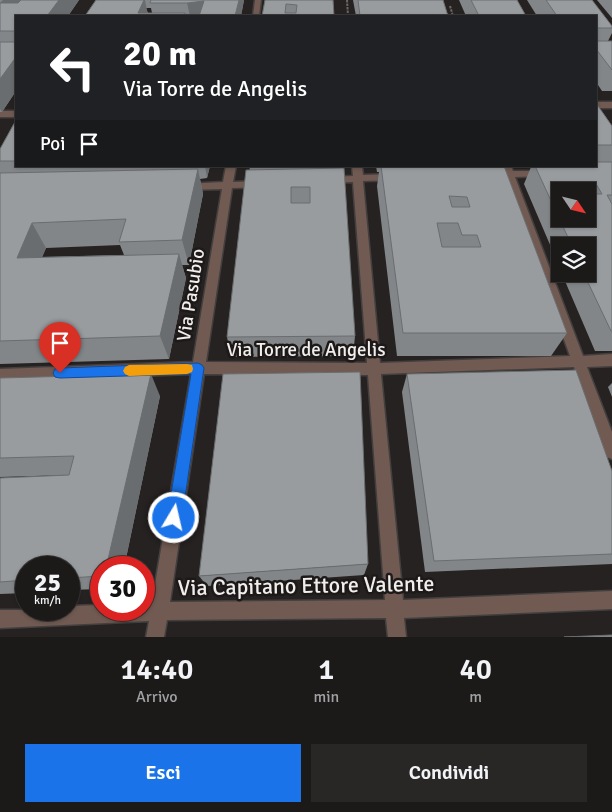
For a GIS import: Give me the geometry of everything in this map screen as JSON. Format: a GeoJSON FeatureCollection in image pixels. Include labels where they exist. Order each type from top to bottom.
{"type":"FeatureCollection","features":[{"type":"Feature","properties":{"kind":"street"},"geometry":{"type":"LineString","coordinates":[[256,15],[258,0]]}},
{"type":"Feature","properties":{"kind":"street"},"geometry":{"type":"LineString","coordinates":[[597,106],[612,105]]}},
{"type":"Feature","properties":{"kind":"street"},"geometry":{"type":"LineString","coordinates":[[597,107],[602,114]]}},
{"type":"Feature","properties":{"kind":"street"},"geometry":{"type":"LineString","coordinates":[[0,114],[15,114]]}},
{"type":"Feature","properties":{"kind":"street","name":"Via Pasubio"},"geometry":{"type":"LineString","coordinates":[[155,637],[231,167]]}},
{"type":"Feature","properties":{"kind":"street"},"geometry":{"type":"LineString","coordinates":[[507,170],[612,452]]}},
{"type":"Feature","properties":{"kind":"street"},"geometry":{"type":"LineString","coordinates":[[480,174],[507,170],[556,173]]}},
{"type":"Feature","properties":{"kind":"street"},"geometry":{"type":"LineString","coordinates":[[358,172],[397,637]]}},
{"type":"Feature","properties":{"kind":"street"},"geometry":{"type":"LineString","coordinates":[[321,180],[358,172],[405,177]]}},
{"type":"Feature","properties":{"kind":"street"},"geometry":{"type":"LineString","coordinates":[[178,187],[274,183]]}},
{"type":"Feature","properties":{"kind":"street","name":"Via Torre de Angelis"},"geometry":{"type":"LineString","coordinates":[[0,375],[198,368],[374,369],[612,360]]}},
{"type":"Feature","properties":{"kind":"street","name":"Via Capitano Ettore Valente"},"geometry":{"type":"LineString","coordinates":[[0,619],[159,611],[394,609],[612,600]]}},
{"type":"Feature","properties":{"kind":"path"},"geometry":{"type":"LineString","coordinates":[[347,0],[348,15]]}},
{"type":"Feature","properties":{"kind":"path"},"geometry":{"type":"LineString","coordinates":[[450,6],[453,15]]}},
{"type":"Feature","properties":{"kind":"building"},"geometry":{"type":"Polygon","coordinates":[[[21,0],[59,0],[48,15],[15,15],[15,31],[0,31],[0,3],[18,3],[21,0]]]}},
{"type":"Feature","properties":{"kind":"building"},"geometry":{"type":"Polygon","coordinates":[[[96,0],[144,0],[138,13],[185,13],[184,15],[86,15],[96,0]]]}},
{"type":"Feature","properties":{"kind":"building"},"geometry":{"type":"Polygon","coordinates":[[[151,0],[239,0],[235,15],[199,15],[204,1],[150,3],[151,0]]]}},
{"type":"Feature","properties":{"kind":"building"},"geometry":{"type":"Polygon","coordinates":[[[265,0],[333,0],[334,15],[262,15],[265,0]],[[286,4],[285,13],[296,13],[297,5],[286,4]]]}},
{"type":"Feature","properties":{"kind":"building"},"geometry":{"type":"Polygon","coordinates":[[[358,0],[443,0],[448,15],[360,15],[358,0]]]}},
{"type":"Feature","properties":{"kind":"building"},"geometry":{"type":"Polygon","coordinates":[[[471,0],[517,0],[525,15],[478,15],[471,0]]]}},
{"type":"Feature","properties":{"kind":"building"},"geometry":{"type":"Polygon","coordinates":[[[546,0],[592,0],[612,28],[597,28],[597,15],[556,15],[546,0]]]}},
{"type":"Feature","properties":{"kind":"building"},"geometry":{"type":"Polygon","coordinates":[[[597,41],[612,41],[612,70],[597,50],[597,41]]]}},
{"type":"Feature","properties":{"kind":"building"},"geometry":{"type":"Polygon","coordinates":[[[0,42],[15,42],[15,58],[0,79],[0,42]]]}},
{"type":"Feature","properties":{"kind":"building"},"geometry":{"type":"Polygon","coordinates":[[[597,104],[612,126],[612,145],[597,145],[597,104]]]}},
{"type":"Feature","properties":{"kind":"building"},"geometry":{"type":"Polygon","coordinates":[[[15,122],[15,161],[0,161],[0,149],[15,122]]]}},
{"type":"Feature","properties":{"kind":"building"},"geometry":{"type":"Polygon","coordinates":[[[597,162],[612,162],[612,195],[607,195],[612,204],[611,331],[588,282],[596,282],[596,237],[568,237],[564,228],[596,228],[596,194],[602,194],[596,182],[551,182],[551,201],[535,167],[597,167],[597,162]]]}},
{"type":"Feature","properties":{"kind":"building"},"geometry":{"type":"Polygon","coordinates":[[[381,167],[504,167],[567,333],[403,333],[381,167]],[[449,196],[452,207],[470,207],[467,197],[449,196]],[[437,223],[442,247],[481,247],[477,235],[462,235],[458,223],[437,223]]]}},
{"type":"Feature","properties":{"kind":"building"},"geometry":{"type":"Polygon","coordinates":[[[344,168],[355,336],[227,337],[246,170],[344,168]],[[291,187],[291,203],[310,203],[310,187],[291,187]]]}},
{"type":"Feature","properties":{"kind":"building"},"geometry":{"type":"Polygon","coordinates":[[[198,169],[182,240],[119,242],[126,219],[32,223],[17,258],[179,254],[160,336],[0,341],[0,173],[198,169]]]}},
{"type":"Feature","properties":{"kind":"building"},"geometry":{"type":"Polygon","coordinates":[[[576,370],[612,471],[612,554],[434,561],[407,374],[576,370]]]}},
{"type":"Feature","properties":{"kind":"building"},"geometry":{"type":"Polygon","coordinates":[[[360,372],[368,564],[199,576],[223,374],[360,372]]]}},
{"type":"Feature","properties":{"kind":"building"},"geometry":{"type":"Polygon","coordinates":[[[151,374],[109,556],[90,556],[90,577],[80,577],[80,556],[15,556],[15,581],[0,582],[0,478],[69,475],[74,456],[0,458],[0,378],[151,374]]]}},
{"type":"Feature","properties":{"kind":"building"},"geometry":{"type":"Polygon","coordinates":[[[612,635],[612,637],[564,637],[612,635]]]}},
{"type":"Feature","properties":{"kind":"slow traffic"},"geometry":{"type":"LineString","coordinates":[[129,371],[187,369]]}},
{"type":"Feature","properties":{"kind":"route"},"geometry":{"type":"LineString","coordinates":[[60,373],[198,368],[174,518]]}}]}
